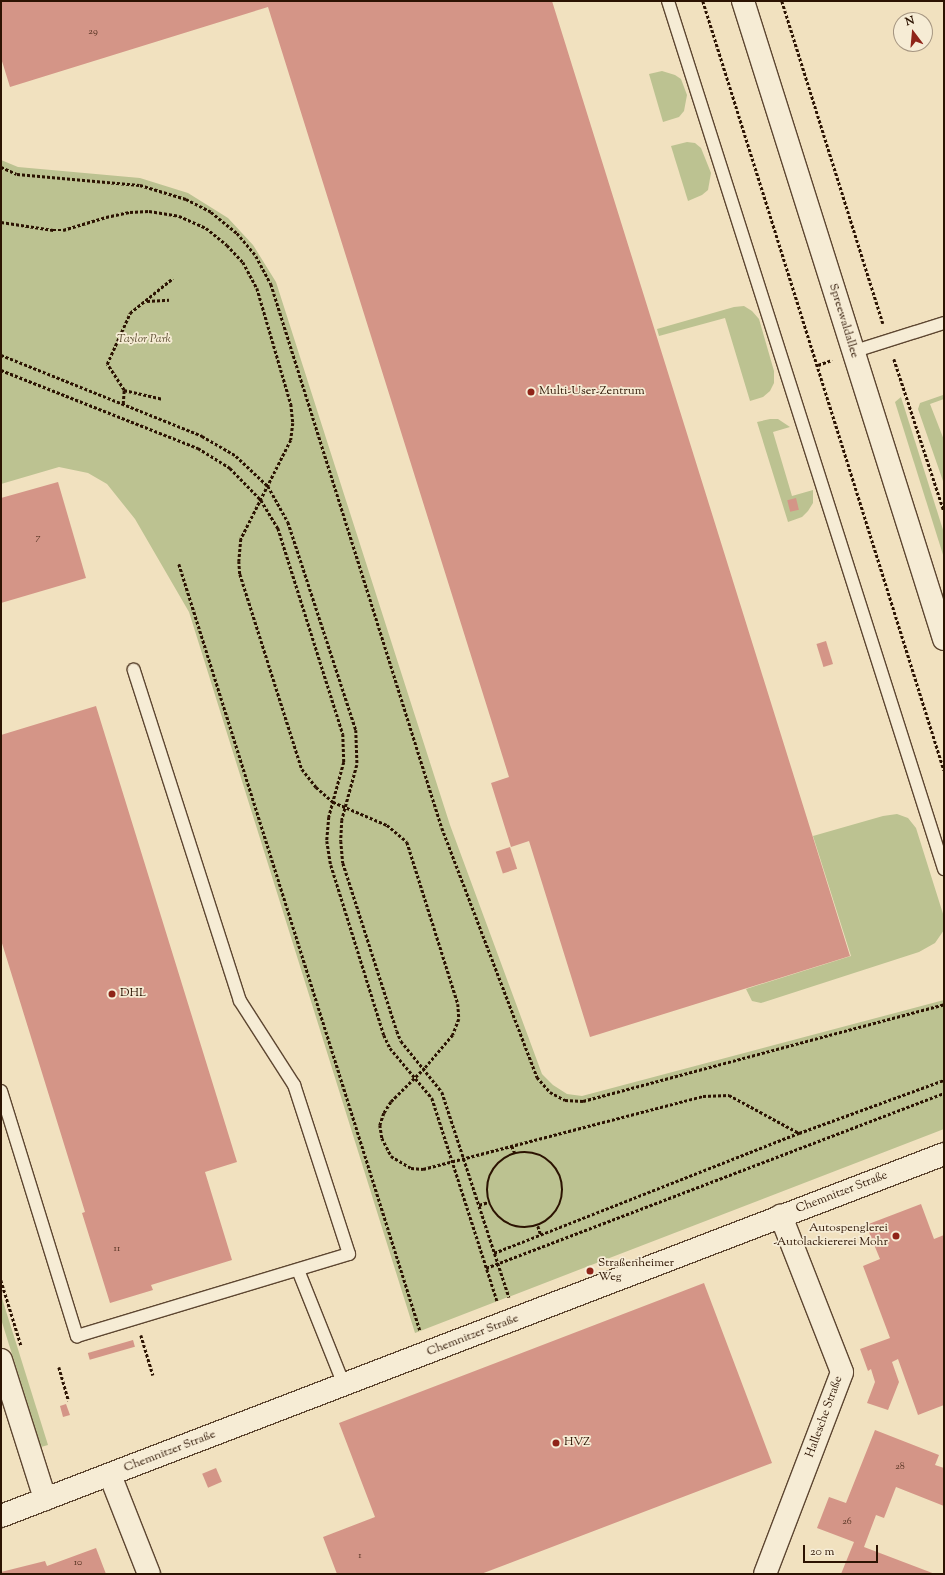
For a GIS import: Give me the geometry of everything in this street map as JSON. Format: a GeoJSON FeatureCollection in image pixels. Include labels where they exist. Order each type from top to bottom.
{"type":"FeatureCollection","features":[{"type":"Feature","properties":{"kind":"street","name":"Spreewaldallee"},"geometry":{"type":"LineString","coordinates":[[743,1],[852,352],[944,639]]}},
{"type":"Feature","properties":{"kind":"street","name":"Chemnitzer Straße"},"geometry":{"type":"LineString","coordinates":[[1,1516],[511,1322],[944,1154]]}},
{"type":"Feature","properties":{"kind":"street","name":"Hallesche Straße"},"geometry":{"type":"LineString","coordinates":[[765,1574],[842,1372],[781,1216]]}},
{"type":"Feature","properties":{"kind":"street"},"geometry":{"type":"LineString","coordinates":[[1,1360],[45,1500]]}},
{"type":"Feature","properties":{"kind":"street"},"geometry":{"type":"LineString","coordinates":[[110,1475],[149,1574]]}},
{"type":"Feature","properties":{"kind":"lane"},"geometry":{"type":"LineString","coordinates":[[668,1],[940,840],[944,868]]}},
{"type":"Feature","properties":{"kind":"lane"},"geometry":{"type":"LineString","coordinates":[[852,352],[944,323]]}},
{"type":"Feature","properties":{"kind":"lane"},"geometry":{"type":"LineString","coordinates":[[1,1091],[77,1336],[350,1254],[294,1085],[240,1001],[134,670]]}},
{"type":"Feature","properties":{"kind":"lane"},"geometry":{"type":"LineString","coordinates":[[298,1270],[344,1385]]}},
{"type":"Feature","properties":{"kind":"path"},"geometry":{"type":"LineString","coordinates":[[703,1],[944,770]]}},
{"type":"Feature","properties":{"kind":"path"},"geometry":{"type":"LineString","coordinates":[[782,1],[888,341],[944,511]]}},
{"type":"Feature","properties":{"kind":"path"},"geometry":{"type":"LineString","coordinates":[[1,167],[17,174],[140,185],[186,199],[216,216],[237,233],[256,256],[271,284],[442,828],[537,1077],[550,1092],[565,1100],[583,1101],[944,1004]]}},
{"type":"Feature","properties":{"kind":"path"},"geometry":{"type":"LineString","coordinates":[[1,222],[53,230],[63,230],[117,214],[139,211],[179,216],[206,228],[236,253],[258,288],[292,404],[293,423],[291,440],[241,539],[239,562],[240,574],[299,761],[306,776],[316,788],[333,802],[388,825],[407,842],[456,996],[459,1011],[457,1028],[454,1035],[425,1068],[415,1076],[391,1102],[384,1114],[380,1126],[384,1143],[391,1156],[411,1168],[423,1169],[703,1096],[728,1095],[799,1133]]}},
{"type":"Feature","properties":{"kind":"path"},"geometry":{"type":"LineString","coordinates":[[123,404],[124,390],[107,364],[130,313],[173,278]]}},
{"type":"Feature","properties":{"kind":"path"},"geometry":{"type":"LineString","coordinates":[[146,301],[169,300]]}},
{"type":"Feature","properties":{"kind":"path"},"geometry":{"type":"LineString","coordinates":[[1,355],[202,436],[236,456],[268,486],[288,522],[356,730],[357,765],[342,820],[340,841],[343,862],[396,1031],[401,1040],[425,1068],[442,1092],[498,1264],[511,1322]]}},
{"type":"Feature","properties":{"kind":"path"},"geometry":{"type":"LineString","coordinates":[[1,370],[198,448],[230,468],[261,500],[278,528],[343,734],[344,762],[333,802],[327,841],[331,866],[384,1035],[390,1048],[432,1098],[486,1268],[511,1322]]}},
{"type":"Feature","properties":{"kind":"path"},"geometry":{"type":"LineString","coordinates":[[124,390],[162,399]]}},
{"type":"Feature","properties":{"kind":"path"},"geometry":{"type":"LineString","coordinates":[[179,564],[428,1353]]}},
{"type":"Feature","properties":{"kind":"path"},"geometry":{"type":"LineString","coordinates":[[494,1253],[799,1133],[944,1080]]}},
{"type":"Feature","properties":{"kind":"path"},"geometry":{"type":"LineString","coordinates":[[486,1268],[944,1093]]}},
{"type":"Feature","properties":{"kind":"path"},"geometry":{"type":"LineString","coordinates":[[512,1146],[515,1153]]}},
{"type":"Feature","properties":{"kind":"path"},"geometry":{"type":"LineString","coordinates":[[528,1152],[540,1155],[551,1163],[559,1173],[563,1185],[562,1198],[558,1210],[549,1220],[538,1226],[526,1228],[514,1227],[502,1222],[494,1213],[488,1202],[486,1190],[488,1177],[504,1158],[515,1153],[528,1152]]}},
{"type":"Feature","properties":{"kind":"path"},"geometry":{"type":"LineString","coordinates":[[479,1205],[488,1202]]}},
{"type":"Feature","properties":{"kind":"path"},"geometry":{"type":"LineString","coordinates":[[538,1226],[541,1234]]}},
{"type":"Feature","properties":{"kind":"path"},"geometry":{"type":"LineString","coordinates":[[59,1367],[69,1401]]}},
{"type":"Feature","properties":{"kind":"green space"},"geometry":{"type":"Polygon","coordinates":[[[662,71],[675,75],[681,79],[687,95],[684,111],[679,117],[663,122],[649,74],[662,71]]]}},
{"type":"Feature","properties":{"kind":"green space"},"geometry":{"type":"Polygon","coordinates":[[[687,142],[695,143],[701,148],[711,173],[708,190],[702,195],[688,201],[671,146],[687,142]]]}},
{"type":"Feature","properties":{"kind":"green space","name":"Taylor Park"},"geometry":{"type":"Polygon","coordinates":[[[1,160],[18,167],[140,178],[188,193],[228,218],[253,245],[276,282],[450,825],[542,1074],[553,1085],[567,1094],[582,1096],[944,1000],[944,1129],[415,1333],[189,612],[135,519],[107,484],[88,473],[59,467],[1,484],[1,160]]]}},
{"type":"Feature","properties":{"kind":"green space"},"geometry":{"type":"Polygon","coordinates":[[[744,306],[752,311],[759,319],[774,371],[774,383],[770,391],[763,397],[750,401],[725,318],[659,336],[657,329],[734,307],[744,306]]]}},
{"type":"Feature","properties":{"kind":"green space"},"geometry":{"type":"Polygon","coordinates":[[[943,395],[944,399],[930,404],[944,440],[944,484],[918,409],[920,403],[943,395]]]}},
{"type":"Feature","properties":{"kind":"green space"},"geometry":{"type":"Polygon","coordinates":[[[901,397],[944,533],[944,558],[895,402],[901,397]]]}},
{"type":"Feature","properties":{"kind":"green space"},"geometry":{"type":"Polygon","coordinates":[[[778,419],[790,427],[773,432],[792,496],[813,490],[813,503],[808,511],[802,517],[788,522],[757,422],[778,419]]]}},
{"type":"Feature","properties":{"kind":"green space"},"geometry":{"type":"Polygon","coordinates":[[[897,814],[908,818],[916,828],[944,917],[944,930],[935,943],[919,952],[761,1003],[752,1001],[746,989],[851,956],[813,836],[883,816],[897,814]]]}},
{"type":"Feature","properties":{"kind":"green space"},"geometry":{"type":"Polygon","coordinates":[[[1,1295],[48,1445],[41,1447],[1,1319],[1,1295]]]}},
{"type":"Feature","properties":{"kind":"building","name":"Multi-User-Zentrum"},"geometry":{"type":"Polygon","coordinates":[[[1,1],[552,1],[850,956],[590,1037],[529,841],[511,847],[491,783],[509,777],[268,7],[10,87],[1,58],[1,1]]]}},
{"type":"Feature","properties":{"kind":"building"},"geometry":{"type":"Polygon","coordinates":[[[58,482],[86,578],[1,603],[1,498],[58,482]]]}},
{"type":"Feature","properties":{"kind":"building"},"geometry":{"type":"Polygon","coordinates":[[[796,498],[799,510],[790,512],[787,500],[796,498]]]}},
{"type":"Feature","properties":{"kind":"building"},"geometry":{"type":"Polygon","coordinates":[[[826,641],[833,664],[823,667],[816,644],[826,641]]]}},
{"type":"Feature","properties":{"kind":"building"},"geometry":{"type":"Polygon","coordinates":[[[96,706],[237,1162],[205,1172],[232,1260],[151,1285],[153,1290],[110,1303],[82,1213],[85,1212],[1,940],[1,735],[96,706]]]}},
{"type":"Feature","properties":{"kind":"building"},"geometry":{"type":"Polygon","coordinates":[[[510,847],[517,869],[503,874],[496,852],[510,847]]]}},
{"type":"Feature","properties":{"kind":"building"},"geometry":{"type":"Polygon","coordinates":[[[921,1204],[934,1239],[944,1235],[944,1405],[918,1415],[898,1359],[892,1362],[899,1382],[888,1410],[867,1403],[875,1382],[871,1369],[868,1371],[860,1349],[890,1338],[863,1266],[880,1259],[866,1225],[921,1204]]]}},
{"type":"Feature","properties":{"kind":"building","name":"HVZ"},"geometry":{"type":"Polygon","coordinates":[[[704,1283],[772,1463],[481,1574],[337,1574],[323,1537],[375,1517],[339,1423],[704,1283]]]}},
{"type":"Feature","properties":{"kind":"building"},"geometry":{"type":"Polygon","coordinates":[[[133,1340],[135,1347],[90,1360],[88,1353],[133,1340]]]}},
{"type":"Feature","properties":{"kind":"building"},"geometry":{"type":"Polygon","coordinates":[[[66,1404],[70,1415],[63,1417],[60,1406],[66,1404]]]}},
{"type":"Feature","properties":{"kind":"building"},"geometry":{"type":"Polygon","coordinates":[[[875,1430],[939,1455],[935,1465],[944,1468],[944,1506],[896,1487],[884,1518],[876,1515],[864,1547],[935,1574],[841,1574],[854,1542],[817,1528],[829,1497],[846,1503],[875,1430]]]}},
{"type":"Feature","properties":{"kind":"building"},"geometry":{"type":"Polygon","coordinates":[[[216,1468],[222,1482],[208,1488],[202,1474],[216,1468]]]}},
{"type":"Feature","properties":{"kind":"building"},"geometry":{"type":"Polygon","coordinates":[[[96,1548],[106,1574],[1,1574],[1,1572],[45,1561],[47,1566],[96,1548]]]}},
{"type":"Feature","properties":{"kind":"place","name":"Multi-User-Zentrum"},"geometry":{"type":"Point","coordinates":[531,392]}},
{"type":"Feature","properties":{"kind":"place","name":"DHL"},"geometry":{"type":"Point","coordinates":[112,994]}},
{"type":"Feature","properties":{"kind":"place","name":"Autospenglerei -Autolackiererei Mohr"},"geometry":{"type":"Point","coordinates":[896,1236]}},
{"type":"Feature","properties":{"kind":"place","name":"Straßenheimer Weg"},"geometry":{"type":"Point","coordinates":[590,1271]}},
{"type":"Feature","properties":{"kind":"place","name":"HVZ"},"geometry":{"type":"Point","coordinates":[556,1443]}}]}
